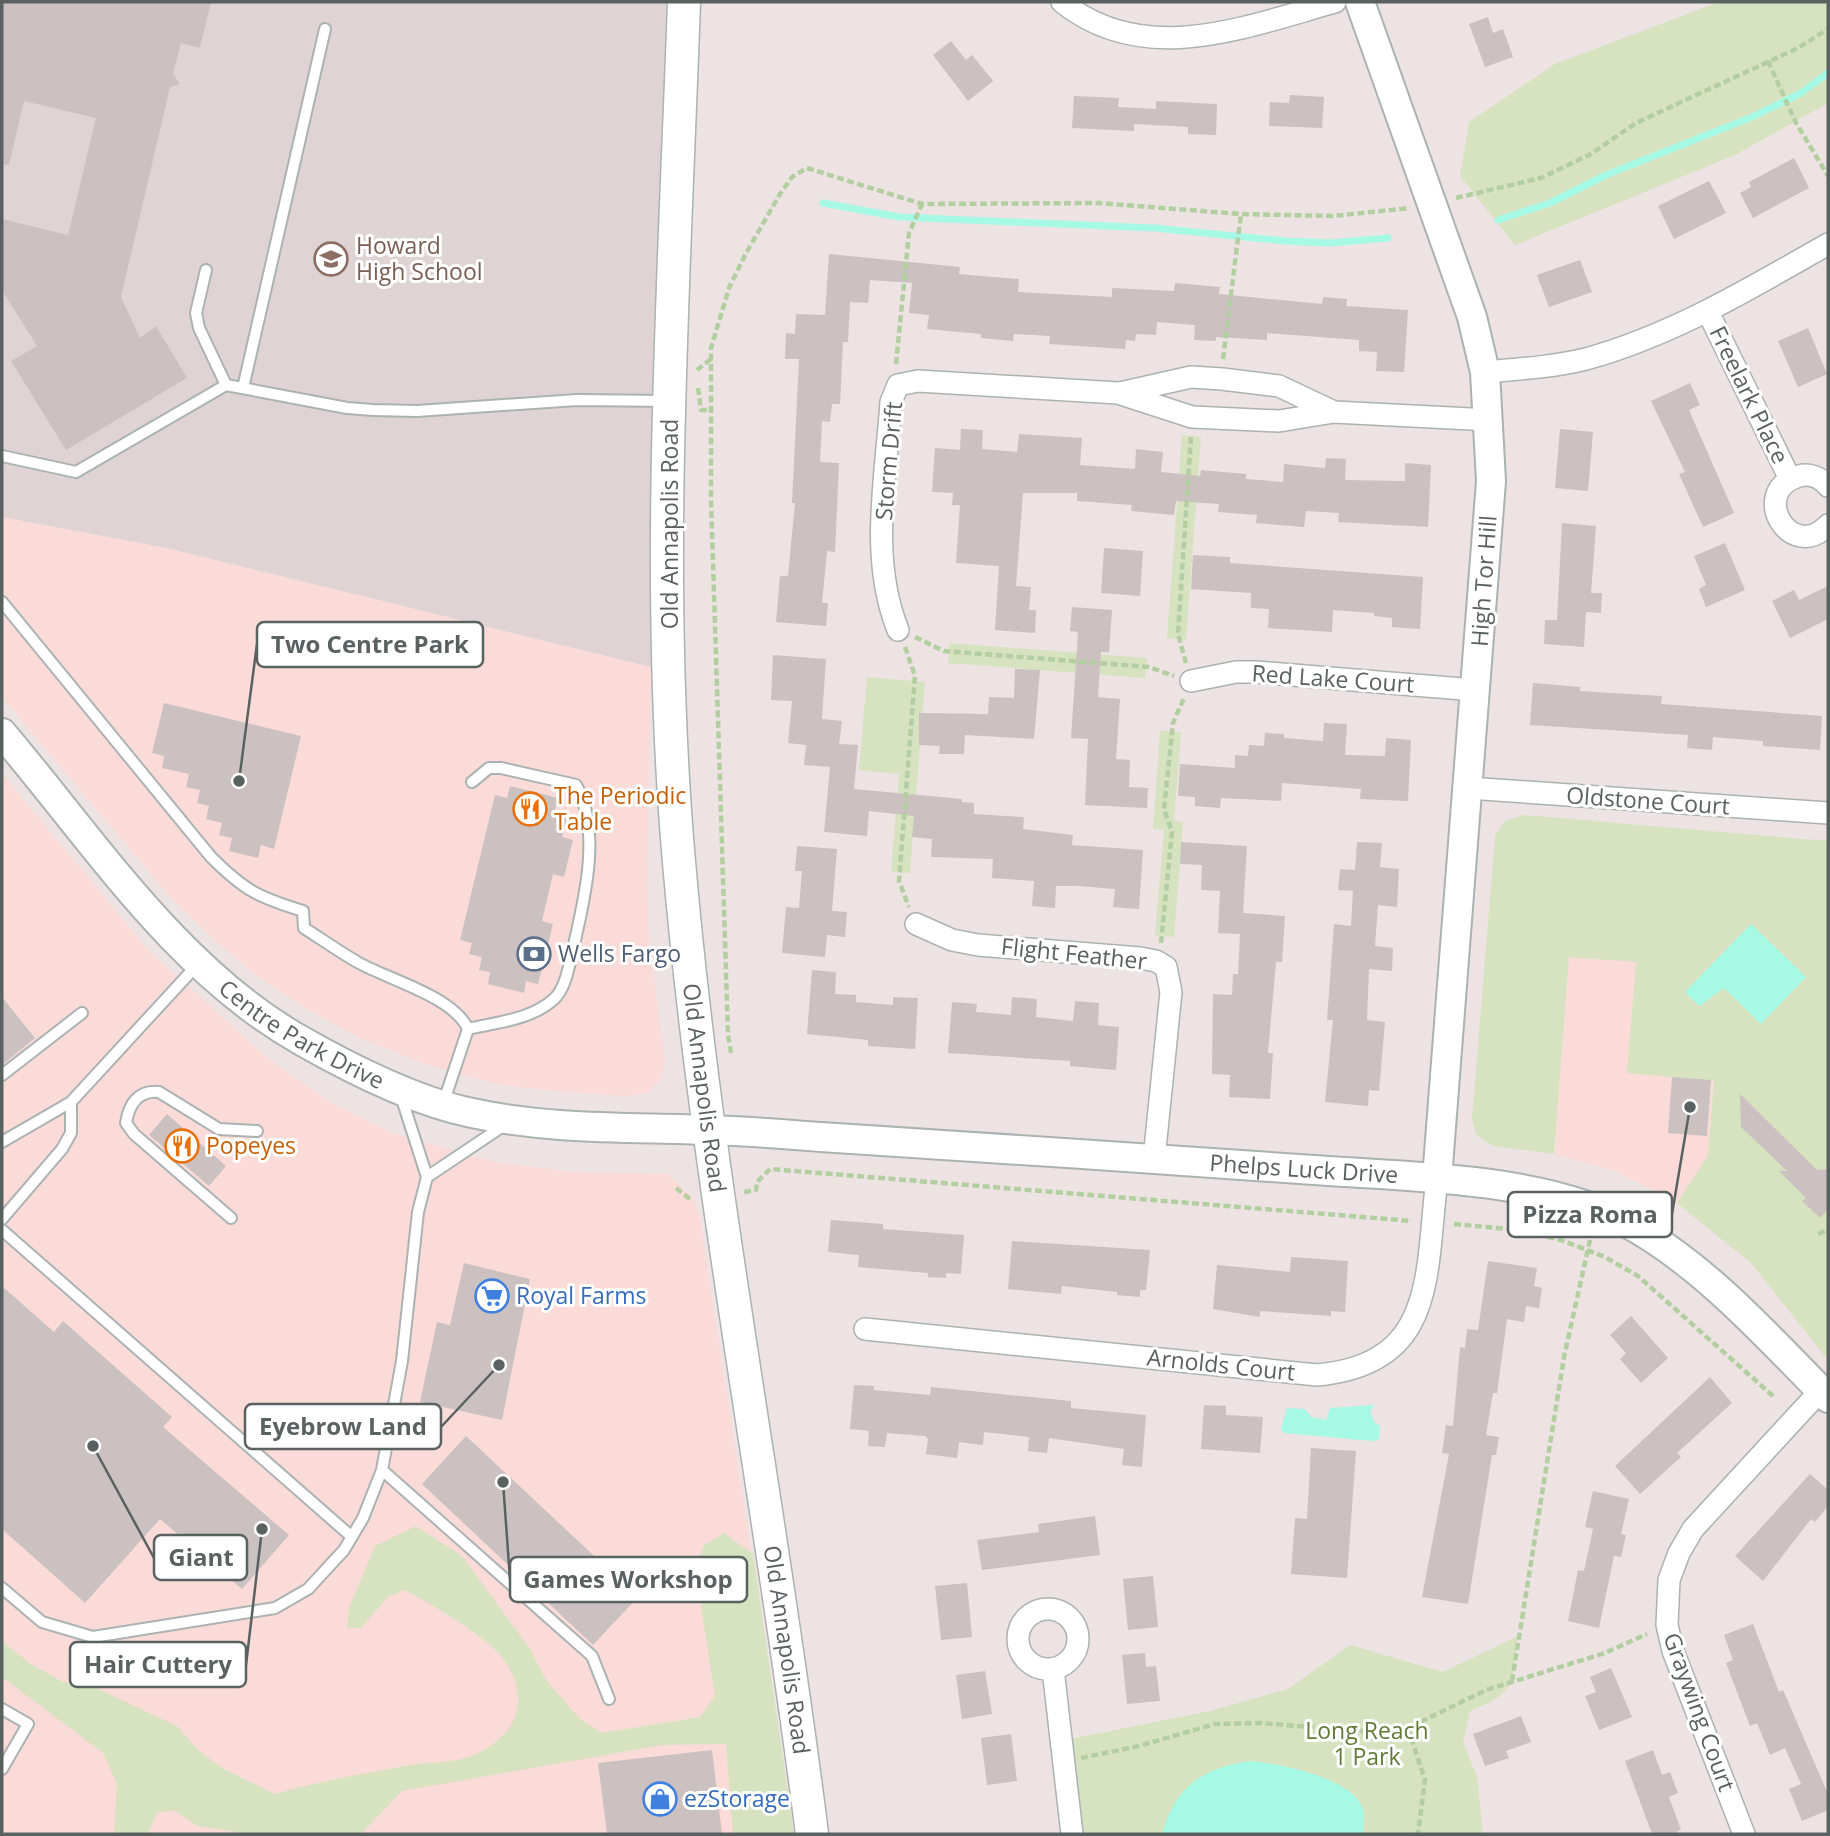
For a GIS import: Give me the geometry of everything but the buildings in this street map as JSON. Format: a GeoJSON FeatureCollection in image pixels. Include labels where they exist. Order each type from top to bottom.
{"type":"FeatureCollection","features":[{"type":"Feature","properties":{"kind":"main road","name":"Old Annapolis Road"},"geometry":{"type":"LineString","coordinates":[[684,2],[670,401],[669,585],[673,773],[688,958],[709,1130],[792,1670],[812,1834]]}},
{"type":"Feature","properties":{"kind":"street"},"geometry":{"type":"LineString","coordinates":[[1062,2],[1103,26],[1132,35],[1191,39],[1335,2]]}},
{"type":"Feature","properties":{"kind":"street","name":"High Tor Hill"},"geometry":{"type":"LineString","coordinates":[[1360,2],[1465,293],[1485,372],[1490,420],[1488,550],[1437,1179]]}},
{"type":"Feature","properties":{"kind":"street"},"geometry":{"type":"LineString","coordinates":[[1485,372],[1549,366],[1587,359],[1708,312],[1828,244]]}},
{"type":"Feature","properties":{"kind":"street","name":"Freelark Place"},"geometry":{"type":"LineString","coordinates":[[1708,312],[1790,479]]}},
{"type":"Feature","properties":{"kind":"street","name":"Storm Drift"},"geometry":{"type":"LineString","coordinates":[[1118,393],[1191,377],[1222,379],[1279,386],[1334,412]]}},
{"type":"Feature","properties":{"kind":"street","name":"Storm Drift"},"geometry":{"type":"LineString","coordinates":[[898,630],[888,604],[881,552],[891,402],[898,385],[918,381],[1118,393],[1192,417],[1279,421],[1334,412],[1490,420]]}},
{"type":"Feature","properties":{"kind":"street","name":"Freelark Place"},"geometry":{"type":"LineString","coordinates":[[1828,486],[1817,477],[1805,475],[1790,479],[1779,489],[1775,503],[1783,526],[1797,535],[1815,534],[1828,525]]}},
{"type":"Feature","properties":{"kind":"street","name":"Red Lake Court"},"geometry":{"type":"LineString","coordinates":[[1191,681],[1236,672],[1256,672],[1475,690]]}},
{"type":"Feature","properties":{"kind":"street","name":"Centre Park Drive"},"geometry":{"type":"LineString","coordinates":[[2,733],[137,895],[200,962],[259,1013],[300,1041],[399,1087],[443,1104],[511,1120],[588,1130],[709,1130]]}},
{"type":"Feature","properties":{"kind":"street","name":"Oldstone Court"},"geometry":{"type":"LineString","coordinates":[[1468,788],[1828,813]]}},
{"type":"Feature","properties":{"kind":"street","name":"Flight Feather"},"geometry":{"type":"LineString","coordinates":[[916,924],[952,940],[978,945],[1157,961],[1166,967],[1171,992],[1154,1159]]}},
{"type":"Feature","properties":{"kind":"street","name":"Phelps Luck Drive"},"geometry":{"type":"LineString","coordinates":[[709,1130],[1437,1179],[1566,1198],[1636,1229],[1695,1270],[1824,1394]]}},
{"type":"Feature","properties":{"kind":"street","name":"Arnolds Court"},"geometry":{"type":"LineString","coordinates":[[865,1329],[1317,1375],[1356,1370],[1375,1361],[1398,1342],[1424,1295],[1437,1179]]}},
{"type":"Feature","properties":{"kind":"street","name":"Graywing Court"},"geometry":{"type":"LineString","coordinates":[[1744,1834],[1673,1651],[1667,1625],[1669,1580],[1679,1553],[1693,1529],[1824,1394]]}},
{"type":"Feature","properties":{"kind":"street"},"geometry":{"type":"LineString","coordinates":[[1053,1669],[1072,1834]]}},
{"type":"Feature","properties":{"kind":"lane"},"geometry":{"type":"LineString","coordinates":[[243,388],[326,29]]}},
{"type":"Feature","properties":{"kind":"lane"},"geometry":{"type":"LineString","coordinates":[[206,270],[196,313],[199,328],[226,385]]}},
{"type":"Feature","properties":{"kind":"lane"},"geometry":{"type":"LineString","coordinates":[[2,456],[76,472],[226,385],[347,408],[373,410],[417,411],[576,400],[670,401]]}},
{"type":"Feature","properties":{"kind":"lane"},"geometry":{"type":"LineString","coordinates":[[2,602],[211,857],[234,879],[260,898],[303,911],[304,928],[359,963],[463,1016],[468,1029],[443,1104]]}},
{"type":"Feature","properties":{"kind":"lane"},"geometry":{"type":"LineString","coordinates":[[468,1029],[537,1013],[557,997],[567,975],[587,890],[588,859],[586,815],[583,798],[576,785],[501,768],[489,768],[472,782]]}},
{"type":"Feature","properties":{"kind":"lane"},"geometry":{"type":"LineString","coordinates":[[2,1142],[71,1102],[200,962]]}},
{"type":"Feature","properties":{"kind":"lane"},"geometry":{"type":"LineString","coordinates":[[2,1075],[82,1013]]}},
{"type":"Feature","properties":{"kind":"lane"},"geometry":{"type":"LineString","coordinates":[[2,1588],[42,1622],[93,1637],[275,1608],[308,1589],[344,1550],[382,1470],[402,1362],[418,1212],[427,1177],[399,1087]]}},
{"type":"Feature","properties":{"kind":"lane"},"geometry":{"type":"LineString","coordinates":[[231,1218],[134,1133],[126,1123],[128,1109],[137,1097],[149,1091],[159,1092],[219,1129],[257,1131]]}},
{"type":"Feature","properties":{"kind":"lane"},"geometry":{"type":"LineString","coordinates":[[2,1219],[62,1149],[71,1133],[71,1102]]}},
{"type":"Feature","properties":{"kind":"lane"},"geometry":{"type":"LineString","coordinates":[[427,1177],[511,1120]]}},
{"type":"Feature","properties":{"kind":"lane"},"geometry":{"type":"LineString","coordinates":[[2,1230],[352,1537]]}},
{"type":"Feature","properties":{"kind":"lane"},"geometry":{"type":"LineString","coordinates":[[382,1470],[592,1656],[609,1699]]}},
{"type":"Feature","properties":{"kind":"lane"},"geometry":{"type":"LineString","coordinates":[[2,1709],[28,1724],[2,1769]]}},
{"type":"Feature","properties":{"kind":"path"},"geometry":{"type":"LineString","coordinates":[[731,1053],[728,1035],[721,844],[711,359],[718,318],[729,288],[780,194],[799,170],[807,167],[922,204],[1098,204],[1241,214],[1333,216],[1433,203],[1541,178],[1591,153],[1636,123],[1798,48],[1828,29]]}},
{"type":"Feature","properties":{"kind":"path"},"geometry":{"type":"LineString","coordinates":[[1768,61],[1795,121],[1828,176]]}},
{"type":"Feature","properties":{"kind":"path"},"geometry":{"type":"LineString","coordinates":[[898,385],[895,354],[909,233],[922,204]]}},
{"type":"Feature","properties":{"kind":"path"},"geometry":{"type":"LineString","coordinates":[[1222,379],[1241,214]]}},
{"type":"Feature","properties":{"kind":"path"},"geometry":{"type":"LineString","coordinates":[[710,410],[701,410],[695,371],[711,359]]}},
{"type":"Feature","properties":{"kind":"path"},"geometry":{"type":"LineString","coordinates":[[1157,961],[1164,934],[1172,832],[1164,809],[1173,723],[1191,681],[1178,634],[1192,417]]}},
{"type":"Feature","properties":{"kind":"path"},"geometry":{"type":"LineString","coordinates":[[898,630],[944,651],[1149,667],[1191,681]]}},
{"type":"Feature","properties":{"kind":"path"},"geometry":{"type":"LineString","coordinates":[[898,630],[915,676],[899,881],[916,924]]}},
{"type":"Feature","properties":{"kind":"path"},"geometry":{"type":"LineString","coordinates":[[744,1192],[756,1190],[757,1182],[770,1169],[1412,1221]]}},
{"type":"Feature","properties":{"kind":"path"},"geometry":{"type":"LineString","coordinates":[[676,1188],[691,1200]]}},
{"type":"Feature","properties":{"kind":"path"},"geometry":{"type":"LineString","coordinates":[[1512,1681],[1564,1357],[1597,1210]]}},
{"type":"Feature","properties":{"kind":"path"},"geometry":{"type":"LineString","coordinates":[[1453,1224],[1518,1230],[1588,1250],[1638,1276],[1773,1396]]}},
{"type":"Feature","properties":{"kind":"path"},"geometry":{"type":"LineString","coordinates":[[1818,1234],[1828,1230]]}},
{"type":"Feature","properties":{"kind":"path"},"geometry":{"type":"LineString","coordinates":[[1063,1760],[1139,1746],[1214,1724],[1261,1723],[1384,1733],[1408,1728],[1486,1690],[1605,1653],[1667,1625]]}},
{"type":"Feature","properties":{"kind":"path"},"geometry":{"type":"LineString","coordinates":[[1408,1728],[1425,1780],[1418,1834]]}},
{"type":"Feature","properties":{"kind":"shaded area","name":"Howard High School"},"geometry":{"type":"Polygon","coordinates":[[[2,2],[666,2],[651,667],[167,548],[2,517],[2,2]]]}},
{"type":"Feature","properties":{"kind":"shaded area"},"geometry":{"type":"Polygon","coordinates":[[[2,517],[167,548],[651,667],[647,875],[649,938],[665,1062],[661,1079],[647,1093],[626,1096],[500,1085],[422,1063],[360,1038],[308,1010],[259,978],[170,897],[2,697],[2,517]]]}},
{"type":"Feature","properties":{"kind":"shaded area"},"geometry":{"type":"Polygon","coordinates":[[[2,773],[150,952],[269,1059],[332,1103],[395,1134],[495,1162],[574,1172],[668,1174],[693,1198],[700,1219],[794,1834],[2,1834],[2,773]]]}},
{"type":"Feature","properties":{"kind":"shaded area"},"geometry":{"type":"Polygon","coordinates":[[[1751,924],[1806,977],[1761,1024],[1724,988],[1699,1006],[1685,992],[1751,924]]]}},
{"type":"Feature","properties":{"kind":"shaded area"},"geometry":{"type":"Polygon","coordinates":[[[1569,957],[1636,962],[1627,1073],[1714,1080],[1708,1155],[1677,1203],[1613,1170],[1554,1154],[1569,957]]]}},
{"type":"Feature","properties":{"kind":"shaded area"},"geometry":{"type":"Polygon","coordinates":[[[1374,1405],[1370,1412],[1374,1422],[1380,1426],[1379,1439],[1374,1441],[1284,1433],[1281,1429],[1287,1408],[1305,1409],[1311,1417],[1326,1420],[1330,1408],[1374,1405]]]}},
{"type":"Feature","properties":{"kind":"shaded area"},"geometry":{"type":"Polygon","coordinates":[[[1250,1761],[1295,1769],[1344,1788],[1362,1807],[1363,1834],[1162,1834],[1174,1804],[1193,1783],[1218,1769],[1250,1761]]]}},
{"type":"Feature","properties":{"kind":"green space"},"geometry":{"type":"Polygon","coordinates":[[[1719,2],[1828,2],[1828,103],[1735,155],[1515,245],[1460,176],[1469,122],[1555,64],[1719,2]]]}},
{"type":"Feature","properties":{"kind":"green space"},"geometry":{"type":"Polygon","coordinates":[[[1182,435],[1201,437],[1186,640],[1167,638],[1182,435]]]}},
{"type":"Feature","properties":{"kind":"green space"},"geometry":{"type":"Polygon","coordinates":[[[949,643],[1147,658],[1145,678],[948,663],[949,643]]]}},
{"type":"Feature","properties":{"kind":"green space"},"geometry":{"type":"Polygon","coordinates":[[[867,677],[925,682],[910,873],[891,872],[899,774],[859,770],[867,677]]]}},
{"type":"Feature","properties":{"kind":"green space"},"geometry":{"type":"Polygon","coordinates":[[[1160,731],[1181,732],[1174,821],[1183,822],[1174,937],[1155,935],[1164,830],[1153,829],[1160,731]]]}},
{"type":"Feature","properties":{"kind":"green space"},"geometry":{"type":"Polygon","coordinates":[[[1523,815],[1828,841],[1828,1360],[1751,1263],[1677,1203],[1708,1155],[1714,1081],[1627,1073],[1636,962],[1569,957],[1554,1154],[1493,1146],[1476,1135],[1472,1119],[1495,836],[1505,821],[1523,815]]]}},
{"type":"Feature","properties":{"kind":"green space"},"geometry":{"type":"Polygon","coordinates":[[[416,1526],[462,1556],[530,1649],[546,1680],[579,1718],[601,1733],[700,1717],[715,1696],[695,1568],[704,1545],[724,1533],[753,1554],[794,1834],[733,1834],[726,1744],[663,1745],[402,1791],[361,1834],[251,1834],[197,1826],[174,1810],[157,1813],[148,1834],[114,1834],[117,1784],[103,1753],[2,1677],[2,1641],[31,1664],[63,1682],[90,1685],[177,1726],[199,1751],[224,1769],[275,1794],[360,1774],[467,1758],[501,1738],[515,1716],[517,1690],[513,1676],[498,1652],[459,1622],[405,1590],[388,1597],[361,1628],[347,1628],[349,1608],[375,1546],[416,1526]]]}},
{"type":"Feature","properties":{"kind":"green space","name":"Long Reach 1 Park"},"geometry":{"type":"Polygon","coordinates":[[[1518,1636],[1510,1684],[1497,1698],[1470,1711],[1463,1742],[1477,1777],[1483,1834],[1072,1834],[1061,1741],[1210,1711],[1288,1689],[1350,1645],[1443,1672],[1518,1636]]]}},
{"type":"Feature","properties":{"kind":"waterway"},"geometry":{"type":"LineString","coordinates":[[1498,220],[1550,203],[1606,175],[1752,117],[1801,93],[1828,73]]}},
{"type":"Feature","properties":{"kind":"waterway"},"geometry":{"type":"LineString","coordinates":[[823,203],[899,217],[1154,228],[1285,241],[1331,243],[1388,238]]}},
{"type":"Feature","properties":{"kind":"place","name":"Howard High School"},"geometry":{"type":"Point","coordinates":[331,259]}},
{"type":"Feature","properties":{"kind":"place","name":"Two Centre Park"},"geometry":{"type":"Point","coordinates":[239,781]}},
{"type":"Feature","properties":{"kind":"place","name":"The Periodic Table"},"geometry":{"type":"Point","coordinates":[530,809]}},
{"type":"Feature","properties":{"kind":"place","name":"Wells Fargo"},"geometry":{"type":"Point","coordinates":[534,954]}},
{"type":"Feature","properties":{"kind":"place","name":"Pizza Roma"},"geometry":{"type":"Point","coordinates":[1690,1107]}},
{"type":"Feature","properties":{"kind":"place","name":"Popeyes"},"geometry":{"type":"Point","coordinates":[182,1146]}},
{"type":"Feature","properties":{"kind":"place","name":"Royal Farms"},"geometry":{"type":"Point","coordinates":[492,1296]}},
{"type":"Feature","properties":{"kind":"place","name":"Eyebrow Land"},"geometry":{"type":"Point","coordinates":[499,1365]}},
{"type":"Feature","properties":{"kind":"place","name":"Giant"},"geometry":{"type":"Point","coordinates":[93,1446]}},
{"type":"Feature","properties":{"kind":"place","name":"Games Workshop"},"geometry":{"type":"Point","coordinates":[503,1482]}},
{"type":"Feature","properties":{"kind":"place","name":"Hair Cuttery"},"geometry":{"type":"Point","coordinates":[262,1529]}},
{"type":"Feature","properties":{"kind":"place","name":"ezStorage"},"geometry":{"type":"Point","coordinates":[660,1799]}}]}
